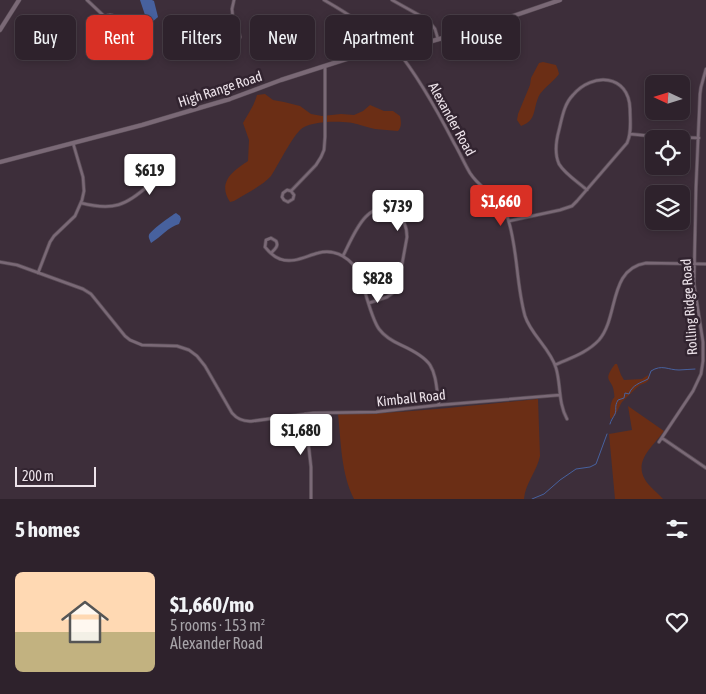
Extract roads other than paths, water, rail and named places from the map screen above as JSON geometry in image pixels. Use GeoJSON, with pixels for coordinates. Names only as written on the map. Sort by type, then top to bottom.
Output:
{"type":"FeatureCollection","features":[{"type":"Feature","properties":{"kind":"street"},"geometry":{"type":"LineString","coordinates":[[0,30],[19,0]]}},
{"type":"Feature","properties":{"kind":"street"},"geometry":{"type":"LineString","coordinates":[[87,0],[103,15]]}},
{"type":"Feature","properties":{"kind":"street"},"geometry":{"type":"LineString","coordinates":[[232,15],[234,0]]}},
{"type":"Feature","properties":{"kind":"street"},"geometry":{"type":"LineString","coordinates":[[324,0],[348,15]]}},
{"type":"Feature","properties":{"kind":"street"},"geometry":{"type":"LineString","coordinates":[[392,0],[428,20],[435,29],[438,39]]}},
{"type":"Feature","properties":{"kind":"street","name":"High Range Road"},"geometry":{"type":"LineString","coordinates":[[432,41],[496,22],[560,0]]}},
{"type":"Feature","properties":{"kind":"street"},"geometry":{"type":"LineString","coordinates":[[111,15],[114,17],[116,20],[115,24],[112,27],[106,26],[105,17],[111,15]]}},
{"type":"Feature","properties":{"kind":"street"},"geometry":{"type":"LineString","coordinates":[[234,30],[238,32],[240,37],[238,41],[234,42],[230,41],[228,36],[230,31],[234,30]]}},
{"type":"Feature","properties":{"kind":"street","name":"High Range Road"},"geometry":{"type":"LineString","coordinates":[[0,162],[221,102],[281,80],[345,60]]}},
{"type":"Feature","properties":{"kind":"street","name":"Alexander Road"},"geometry":{"type":"LineString","coordinates":[[403,60],[419,82],[470,173],[504,208],[513,240],[526,318],[555,364],[562,408],[566,419]]}},
{"type":"Feature","properties":{"kind":"street"},"geometry":{"type":"LineString","coordinates":[[291,191],[294,195],[292,200],[288,202],[284,200],[282,197],[283,193],[288,190],[291,191],[313,168],[321,158],[325,145],[325,66]]}},
{"type":"Feature","properties":{"kind":"street","name":"Rolling Ridge Road"},"geometry":{"type":"LineString","coordinates":[[659,442],[693,391],[699,380],[702,368],[704,349],[695,290],[695,264],[700,102],[701,88],[706,69]]}},
{"type":"Feature","properties":{"kind":"street"},"geometry":{"type":"LineString","coordinates":[[509,221],[566,208],[574,204],[587,190],[627,143],[630,134],[629,99],[626,90],[610,80],[595,81],[581,87],[572,96],[567,104],[557,138],[556,155],[558,161],[564,170],[587,190]]}},
{"type":"Feature","properties":{"kind":"street"},"geometry":{"type":"LineString","coordinates":[[700,102],[706,102]]}},
{"type":"Feature","properties":{"kind":"street"},"geometry":{"type":"LineString","coordinates":[[630,134],[699,138]]}},
{"type":"Feature","properties":{"kind":"street"},"geometry":{"type":"LineString","coordinates":[[38,272],[52,239],[74,216],[81,204],[84,184],[73,143]]}},
{"type":"Feature","properties":{"kind":"street"},"geometry":{"type":"LineString","coordinates":[[81,204],[105,208],[126,202],[140,194],[150,184],[154,185],[159,182],[160,179],[157,174],[149,175],[148,181],[150,184]]}},
{"type":"Feature","properties":{"kind":"street"},"geometry":{"type":"LineString","coordinates":[[343,256],[361,222],[370,213],[379,210],[389,210],[397,214],[404,222],[407,237],[398,286],[391,294],[369,303]]}},
{"type":"Feature","properties":{"kind":"street"},"geometry":{"type":"LineString","coordinates":[[271,254],[277,244],[271,238],[266,240],[265,246],[271,254],[288,261],[325,252],[336,253],[350,260],[357,270],[376,324],[383,334],[390,340],[420,354],[429,363],[436,378],[439,405]]}},
{"type":"Feature","properties":{"kind":"street","name":"Kimball Road"},"geometry":{"type":"LineString","coordinates":[[0,262],[14,264],[38,272],[77,286],[91,294],[125,336],[133,342],[148,345],[177,346],[189,350],[202,360],[236,418],[250,421],[305,414],[376,412],[560,395]]}},
{"type":"Feature","properties":{"kind":"street"},"geometry":{"type":"LineString","coordinates":[[555,364],[588,350],[600,339],[610,320],[622,277],[629,270],[646,263],[706,264]]}},
{"type":"Feature","properties":{"kind":"street"},"geometry":{"type":"LineString","coordinates":[[305,414],[311,468],[311,499]]}},
{"type":"Feature","properties":{"kind":"street"},"geometry":{"type":"LineString","coordinates":[[662,438],[706,468]]}},
{"type":"Feature","properties":{"kind":"water"},"geometry":{"type":"Polygon","coordinates":[[[140,0],[154,1],[158,17],[153,21],[153,15],[145,15],[140,0]]]}},
{"type":"Feature","properties":{"kind":"water"},"geometry":{"type":"Polygon","coordinates":[[[471,190],[480,191],[488,197],[496,209],[496,214],[492,217],[489,216],[489,212],[481,207],[470,192],[471,190]]]}},
{"type":"Feature","properties":{"kind":"water"},"geometry":{"type":"Polygon","coordinates":[[[176,213],[181,219],[179,224],[171,227],[151,243],[150,233],[176,213]]]}},
{"type":"Feature","properties":{"kind":"waterway"},"geometry":{"type":"LineString","coordinates":[[610,424],[615,414],[618,400],[624,398],[625,393],[629,394],[632,388],[648,379],[651,371],[662,368],[695,369]]}},
{"type":"Feature","properties":{"kind":"waterway"},"geometry":{"type":"LineString","coordinates":[[532,499],[544,494],[576,469],[596,464],[607,434]]}}]}
